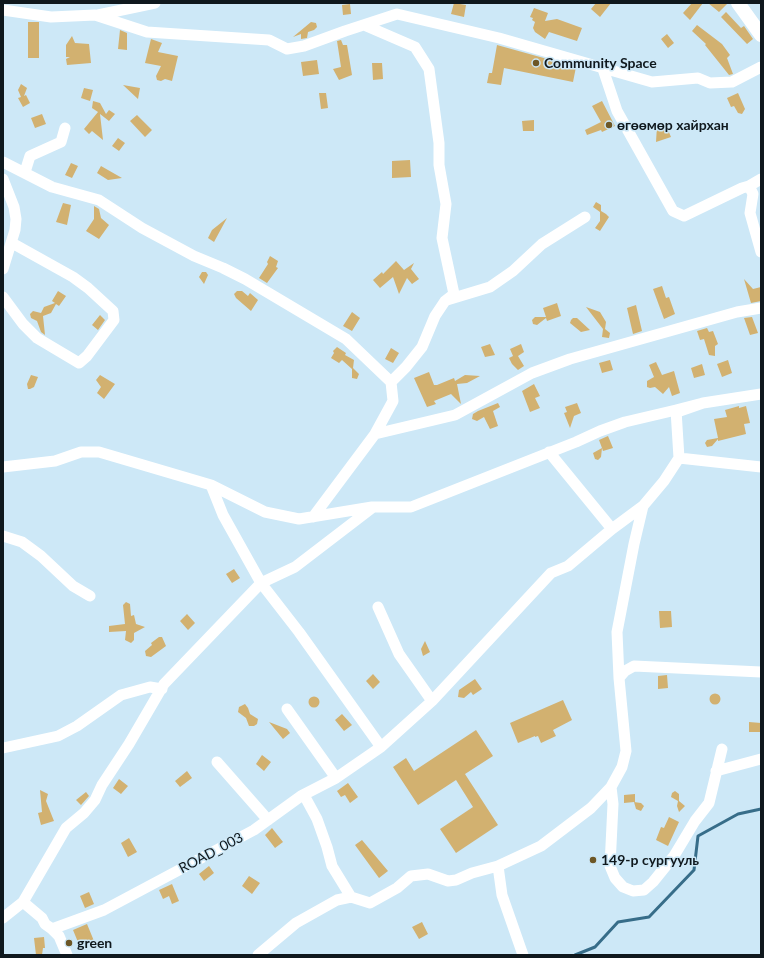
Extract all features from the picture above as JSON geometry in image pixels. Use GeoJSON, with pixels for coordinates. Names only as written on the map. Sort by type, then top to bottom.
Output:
{"type":"FeatureCollection","features":[{"type":"Feature","properties":{"kind":"street"},"geometry":{"type":"LineString","coordinates":[[3,10],[51,17],[95,15],[155,3]]}},
{"type":"Feature","properties":{"kind":"street"},"geometry":{"type":"LineString","coordinates":[[738,3],[761,35]]}},
{"type":"Feature","properties":{"kind":"street"},"geometry":{"type":"LineString","coordinates":[[95,15],[147,32],[269,40],[287,49],[304,46],[397,14],[499,38],[652,82],[698,78],[710,83],[732,82],[761,67]]}},
{"type":"Feature","properties":{"kind":"street"},"geometry":{"type":"LineString","coordinates":[[364,25],[415,47],[429,69],[439,143],[439,166],[446,204],[442,238],[454,294],[445,301],[435,316],[422,347],[406,368],[391,382]]}},
{"type":"Feature","properties":{"kind":"street"},"geometry":{"type":"LineString","coordinates":[[603,69],[616,111],[673,211],[684,216],[742,188],[750,186],[761,179]]}},
{"type":"Feature","properties":{"kind":"street"},"geometry":{"type":"LineString","coordinates":[[25,172],[30,156],[61,142],[65,128]]}},
{"type":"Feature","properties":{"kind":"street"},"geometry":{"type":"LineString","coordinates":[[3,162],[25,172],[37,181],[52,187],[99,200],[142,228],[194,256],[245,279],[346,339],[391,382],[393,401],[375,434],[313,517]]}},
{"type":"Feature","properties":{"kind":"street"},"geometry":{"type":"LineString","coordinates":[[3,179],[14,207],[16,219],[16,230],[3,269]]}},
{"type":"Feature","properties":{"kind":"street"},"geometry":{"type":"LineString","coordinates":[[750,186],[753,194],[750,213],[761,252]]}},
{"type":"Feature","properties":{"kind":"street"},"geometry":{"type":"LineString","coordinates":[[445,301],[490,287],[513,271],[542,244],[585,217]]}},
{"type":"Feature","properties":{"kind":"street"},"geometry":{"type":"LineString","coordinates":[[3,297],[23,324],[37,338],[79,364],[87,356],[114,320],[113,311],[88,288],[73,277],[12,243]]}},
{"type":"Feature","properties":{"kind":"street"},"geometry":{"type":"LineString","coordinates":[[375,434],[455,415],[532,373],[570,359],[737,312],[761,308]]}},
{"type":"Feature","properties":{"kind":"street"},"geometry":{"type":"LineString","coordinates":[[3,467],[55,461],[81,452],[99,452],[212,485],[265,512],[299,519],[372,507],[410,507],[606,429],[676,410],[680,411],[703,403],[761,394]]}},
{"type":"Feature","properties":{"kind":"street"},"geometry":{"type":"LineString","coordinates":[[258,955],[296,923],[337,900],[351,897],[370,903],[397,888],[411,876],[428,874],[452,881],[498,866],[541,846],[591,808],[610,787],[622,767],[626,752],[619,678],[617,632],[643,506],[664,481],[678,458],[676,410]]}},
{"type":"Feature","properties":{"kind":"street"},"geometry":{"type":"LineString","coordinates":[[549,452],[612,529]]}},
{"type":"Feature","properties":{"kind":"street"},"geometry":{"type":"LineString","coordinates":[[678,458],[761,467]]}},
{"type":"Feature","properties":{"kind":"street"},"geometry":{"type":"LineString","coordinates":[[212,485],[223,515],[260,582],[299,632],[381,747]]}},
{"type":"Feature","properties":{"kind":"street","name":"ROAD_003"},"geometry":{"type":"LineString","coordinates":[[52,929],[104,910],[254,830],[304,795],[336,778],[381,747],[394,737],[432,701],[551,573],[568,566],[612,529],[643,506]]}},
{"type":"Feature","properties":{"kind":"street"},"geometry":{"type":"LineString","coordinates":[[3,918],[23,902],[66,828],[84,813],[95,800],[102,785],[130,744],[162,689],[202,643],[260,582],[295,567],[372,507]]}},
{"type":"Feature","properties":{"kind":"street"},"geometry":{"type":"LineString","coordinates":[[3,536],[22,542],[41,556],[74,586],[90,596]]}},
{"type":"Feature","properties":{"kind":"street"},"geometry":{"type":"LineString","coordinates":[[378,607],[399,654],[432,701]]}},
{"type":"Feature","properties":{"kind":"street"},"geometry":{"type":"LineString","coordinates":[[619,678],[625,671],[634,666],[761,672]]}},
{"type":"Feature","properties":{"kind":"street"},"geometry":{"type":"LineString","coordinates":[[3,748],[58,736],[77,726],[121,695],[150,687],[162,689]]}},
{"type":"Feature","properties":{"kind":"street"},"geometry":{"type":"LineString","coordinates":[[287,709],[336,778]]}},
{"type":"Feature","properties":{"kind":"street"},"geometry":{"type":"LineString","coordinates":[[610,787],[613,804],[610,866],[615,878],[623,887],[633,891],[644,890],[653,882],[674,856],[695,821],[709,803],[722,749]]}},
{"type":"Feature","properties":{"kind":"street"},"geometry":{"type":"LineString","coordinates":[[716,770],[761,759]]}},
{"type":"Feature","properties":{"kind":"street"},"geometry":{"type":"LineString","coordinates":[[217,762],[268,820]]}},
{"type":"Feature","properties":{"kind":"street"},"geometry":{"type":"LineString","coordinates":[[304,795],[317,819],[327,846],[332,866],[351,897]]}},
{"type":"Feature","properties":{"kind":"street"},"geometry":{"type":"LineString","coordinates":[[498,866],[502,895],[523,955]]}},
{"type":"Feature","properties":{"kind":"street"},"geometry":{"type":"LineString","coordinates":[[23,902],[42,918],[46,924],[59,936],[66,955]]}},
{"type":"Feature","properties":{"kind":"building"},"geometry":{"type":"Polygon","coordinates":[[[454,3],[466,5],[464,17],[451,14],[454,3]]]}},
{"type":"Feature","properties":{"kind":"building"},"geometry":{"type":"Polygon","coordinates":[[[596,3],[611,3],[600,17],[591,9],[596,3]]]}},
{"type":"Feature","properties":{"kind":"building"},"geometry":{"type":"Polygon","coordinates":[[[692,3],[703,3],[690,20],[683,13],[692,3]]]}},
{"type":"Feature","properties":{"kind":"building"},"geometry":{"type":"Polygon","coordinates":[[[708,3],[728,3],[719,12],[708,3]]]}},
{"type":"Feature","properties":{"kind":"building"},"geometry":{"type":"Polygon","coordinates":[[[350,4],[351,14],[343,15],[342,5],[350,4]]]}},
{"type":"Feature","properties":{"kind":"building"},"geometry":{"type":"Polygon","coordinates":[[[534,8],[548,13],[545,21],[557,19],[582,28],[577,41],[549,32],[545,39],[535,32],[533,28],[535,22],[532,20],[533,18],[530,17],[534,8]]]}},
{"type":"Feature","properties":{"kind":"building"},"geometry":{"type":"Polygon","coordinates":[[[726,12],[741,28],[744,26],[753,39],[747,44],[721,17],[726,12]]]}},
{"type":"Feature","properties":{"kind":"building"},"geometry":{"type":"Polygon","coordinates":[[[28,22],[39,22],[39,58],[28,58],[28,22]]]}},
{"type":"Feature","properties":{"kind":"building"},"geometry":{"type":"Polygon","coordinates":[[[311,22],[316,23],[317,27],[308,32],[307,38],[301,39],[301,34],[293,37],[311,22]]]}},
{"type":"Feature","properties":{"kind":"building"},"geometry":{"type":"Polygon","coordinates":[[[697,25],[722,44],[730,55],[727,58],[733,74],[729,75],[705,45],[706,44],[692,31],[697,25]]]}},
{"type":"Feature","properties":{"kind":"building"},"geometry":{"type":"Polygon","coordinates":[[[120,30],[127,33],[127,50],[118,49],[120,30]]]}},
{"type":"Feature","properties":{"kind":"building"},"geometry":{"type":"Polygon","coordinates":[[[667,34],[674,43],[668,48],[661,39],[667,34]]]}},
{"type":"Feature","properties":{"kind":"building"},"geometry":{"type":"Polygon","coordinates":[[[72,36],[75,43],[89,44],[91,63],[67,65],[66,59],[70,57],[66,57],[66,45],[72,36]]]}},
{"type":"Feature","properties":{"kind":"building"},"geometry":{"type":"Polygon","coordinates":[[[151,39],[162,43],[158,52],[178,56],[172,81],[165,79],[161,81],[157,80],[156,76],[161,66],[145,63],[151,39]]]}},
{"type":"Feature","properties":{"kind":"building"},"geometry":{"type":"Polygon","coordinates":[[[341,40],[343,45],[347,45],[352,75],[339,80],[333,69],[341,67],[337,41],[341,40]]]}},
{"type":"Feature","properties":{"kind":"building","name":"Community Space"},"geometry":{"type":"Polygon","coordinates":[[[497,45],[576,67],[573,82],[504,68],[501,85],[487,83],[489,73],[492,73],[497,45]]]}},
{"type":"Feature","properties":{"kind":"building"},"geometry":{"type":"Polygon","coordinates":[[[317,60],[319,74],[303,76],[301,62],[317,60]]]}},
{"type":"Feature","properties":{"kind":"building"},"geometry":{"type":"Polygon","coordinates":[[[372,63],[382,63],[383,79],[373,80],[372,63]]]}},
{"type":"Feature","properties":{"kind":"building"},"geometry":{"type":"Polygon","coordinates":[[[21,84],[27,88],[24,96],[26,95],[30,103],[23,107],[18,98],[21,97],[18,90],[21,84]]]}},
{"type":"Feature","properties":{"kind":"building"},"geometry":{"type":"Polygon","coordinates":[[[123,85],[140,88],[138,99],[123,85]]]}},
{"type":"Feature","properties":{"kind":"building"},"geometry":{"type":"Polygon","coordinates":[[[84,88],[93,90],[90,101],[81,98],[84,88]]]}},
{"type":"Feature","properties":{"kind":"building"},"geometry":{"type":"Polygon","coordinates":[[[319,93],[326,93],[328,108],[321,109],[319,93]]]}},
{"type":"Feature","properties":{"kind":"building"},"geometry":{"type":"Polygon","coordinates":[[[738,93],[745,109],[742,114],[738,113],[734,106],[731,107],[727,98],[738,93]]]}},
{"type":"Feature","properties":{"kind":"building"},"geometry":{"type":"Polygon","coordinates":[[[93,101],[100,103],[106,114],[109,110],[115,114],[109,121],[100,114],[103,140],[92,131],[89,134],[84,129],[98,112],[92,108],[93,101]]]}},
{"type":"Feature","properties":{"kind":"building"},"geometry":{"type":"Polygon","coordinates":[[[602,101],[615,126],[602,132],[601,130],[587,135],[585,130],[601,122],[592,106],[602,101]]]}},
{"type":"Feature","properties":{"kind":"building"},"geometry":{"type":"Polygon","coordinates":[[[42,114],[46,124],[35,128],[31,118],[42,114]]]}},
{"type":"Feature","properties":{"kind":"building"},"geometry":{"type":"Polygon","coordinates":[[[137,115],[152,130],[145,137],[130,121],[137,115]]]}},
{"type":"Feature","properties":{"kind":"building"},"geometry":{"type":"Polygon","coordinates":[[[534,120],[534,131],[523,131],[522,121],[534,120]]]}},
{"type":"Feature","properties":{"kind":"building"},"geometry":{"type":"Polygon","coordinates":[[[665,123],[671,137],[656,142],[657,126],[665,123]]]}},
{"type":"Feature","properties":{"kind":"building"},"geometry":{"type":"Polygon","coordinates":[[[118,138],[125,143],[119,151],[112,146],[118,138]]]}},
{"type":"Feature","properties":{"kind":"building"},"geometry":{"type":"Polygon","coordinates":[[[410,160],[411,177],[392,178],[392,161],[410,160]]]}},
{"type":"Feature","properties":{"kind":"building"},"geometry":{"type":"Polygon","coordinates":[[[71,163],[78,166],[72,178],[65,175],[71,163]]]}},
{"type":"Feature","properties":{"kind":"building"},"geometry":{"type":"Polygon","coordinates":[[[101,166],[122,178],[108,180],[97,173],[101,166]]]}},
{"type":"Feature","properties":{"kind":"building"},"geometry":{"type":"Polygon","coordinates":[[[596,202],[601,205],[601,211],[609,217],[600,231],[595,228],[600,221],[600,212],[593,207],[596,202]]]}},
{"type":"Feature","properties":{"kind":"building"},"geometry":{"type":"Polygon","coordinates":[[[63,203],[71,205],[67,225],[56,222],[63,203]]]}},
{"type":"Feature","properties":{"kind":"building"},"geometry":{"type":"Polygon","coordinates":[[[94,206],[99,209],[101,218],[109,225],[99,239],[86,231],[94,219],[94,206]]]}},
{"type":"Feature","properties":{"kind":"building"},"geometry":{"type":"Polygon","coordinates":[[[227,218],[214,242],[208,238],[212,230],[227,218]]]}},
{"type":"Feature","properties":{"kind":"building"},"geometry":{"type":"Polygon","coordinates":[[[270,256],[278,261],[276,267],[278,268],[267,283],[259,278],[268,264],[267,262],[270,256]]]}},
{"type":"Feature","properties":{"kind":"building"},"geometry":{"type":"Polygon","coordinates":[[[396,261],[404,270],[414,263],[411,269],[419,279],[412,284],[407,278],[399,294],[393,277],[380,288],[373,280],[382,272],[383,274],[396,261]]]}},
{"type":"Feature","properties":{"kind":"building"},"geometry":{"type":"Polygon","coordinates":[[[202,272],[206,272],[208,275],[204,284],[199,277],[202,272]]]}},
{"type":"Feature","properties":{"kind":"building"},"geometry":{"type":"Polygon","coordinates":[[[744,279],[753,289],[761,287],[761,301],[751,303],[744,279]]]}},
{"type":"Feature","properties":{"kind":"building"},"geometry":{"type":"Polygon","coordinates":[[[662,286],[666,298],[669,297],[675,314],[664,319],[653,289],[662,286]]]}},
{"type":"Feature","properties":{"kind":"building"},"geometry":{"type":"Polygon","coordinates":[[[58,291],[66,296],[59,306],[56,304],[51,313],[43,316],[45,335],[41,332],[37,321],[31,318],[30,314],[33,311],[41,313],[44,307],[55,303],[52,301],[58,291]]]}},
{"type":"Feature","properties":{"kind":"building"},"geometry":{"type":"Polygon","coordinates":[[[237,291],[242,291],[248,296],[250,293],[258,300],[251,311],[236,298],[234,294],[237,291]]]}},
{"type":"Feature","properties":{"kind":"building"},"geometry":{"type":"Polygon","coordinates":[[[557,303],[561,316],[547,321],[546,318],[537,325],[533,324],[532,320],[535,317],[546,317],[543,308],[557,303]]]}},
{"type":"Feature","properties":{"kind":"building"},"geometry":{"type":"Polygon","coordinates":[[[636,305],[642,331],[633,334],[627,308],[636,305]]]}},
{"type":"Feature","properties":{"kind":"building"},"geometry":{"type":"Polygon","coordinates":[[[586,307],[600,312],[606,322],[605,329],[610,333],[609,338],[602,337],[603,329],[586,307]]]}},
{"type":"Feature","properties":{"kind":"building"},"geometry":{"type":"Polygon","coordinates":[[[352,312],[360,318],[352,331],[343,326],[352,312]]]}},
{"type":"Feature","properties":{"kind":"building"},"geometry":{"type":"Polygon","coordinates":[[[100,315],[105,320],[98,330],[92,325],[100,315]]]}},
{"type":"Feature","properties":{"kind":"building"},"geometry":{"type":"Polygon","coordinates":[[[752,317],[758,333],[750,335],[744,318],[752,317]]]}},
{"type":"Feature","properties":{"kind":"building"},"geometry":{"type":"Polygon","coordinates":[[[573,318],[577,318],[590,330],[581,332],[570,323],[573,318]]]}},
{"type":"Feature","properties":{"kind":"building"},"geometry":{"type":"Polygon","coordinates":[[[707,328],[709,332],[713,331],[718,344],[715,346],[715,356],[709,355],[704,339],[700,340],[697,331],[707,328]]]}},
{"type":"Feature","properties":{"kind":"building"},"geometry":{"type":"Polygon","coordinates":[[[490,344],[495,355],[485,357],[481,347],[490,344]]]}},
{"type":"Feature","properties":{"kind":"building"},"geometry":{"type":"Polygon","coordinates":[[[521,344],[524,352],[518,356],[524,366],[518,370],[509,358],[513,356],[510,349],[521,344]]]}},
{"type":"Feature","properties":{"kind":"building"},"geometry":{"type":"Polygon","coordinates":[[[337,347],[346,353],[345,355],[354,360],[353,368],[359,374],[357,379],[352,378],[352,369],[342,360],[339,363],[331,358],[334,353],[333,351],[337,347]]]}},
{"type":"Feature","properties":{"kind":"building"},"geometry":{"type":"Polygon","coordinates":[[[391,348],[399,353],[393,363],[385,359],[391,348]]]}},
{"type":"Feature","properties":{"kind":"building"},"geometry":{"type":"Polygon","coordinates":[[[610,360],[613,370],[602,373],[599,363],[610,360]]]}},
{"type":"Feature","properties":{"kind":"building"},"geometry":{"type":"Polygon","coordinates":[[[728,360],[732,373],[722,377],[717,364],[728,360]]]}},
{"type":"Feature","properties":{"kind":"building"},"geometry":{"type":"Polygon","coordinates":[[[656,362],[662,375],[674,371],[680,393],[672,396],[669,387],[663,394],[655,387],[647,387],[647,381],[654,377],[649,365],[656,362]]]}},
{"type":"Feature","properties":{"kind":"building"},"geometry":{"type":"Polygon","coordinates":[[[702,364],[705,375],[694,378],[691,368],[702,364]]]}},
{"type":"Feature","properties":{"kind":"building"},"geometry":{"type":"Polygon","coordinates":[[[429,372],[434,385],[454,378],[455,381],[465,375],[480,376],[467,383],[457,384],[461,404],[451,394],[434,401],[436,404],[427,407],[414,378],[429,372]]]}},
{"type":"Feature","properties":{"kind":"building"},"geometry":{"type":"Polygon","coordinates":[[[31,375],[38,377],[34,387],[28,389],[27,384],[31,375]]]}},
{"type":"Feature","properties":{"kind":"building"},"geometry":{"type":"Polygon","coordinates":[[[100,375],[115,384],[104,399],[97,393],[101,387],[96,380],[100,375]]]}},
{"type":"Feature","properties":{"kind":"building"},"geometry":{"type":"Polygon","coordinates":[[[534,384],[540,396],[535,398],[540,408],[530,412],[522,391],[534,384]]]}},
{"type":"Feature","properties":{"kind":"building"},"geometry":{"type":"Polygon","coordinates":[[[498,403],[500,407],[493,411],[498,426],[490,429],[484,417],[477,421],[472,419],[473,414],[498,403]]]}},
{"type":"Feature","properties":{"kind":"building"},"geometry":{"type":"Polygon","coordinates":[[[577,403],[581,413],[574,416],[570,428],[564,413],[567,412],[565,407],[577,403]]]}},
{"type":"Feature","properties":{"kind":"building"},"geometry":{"type":"Polygon","coordinates":[[[739,406],[739,408],[746,406],[750,423],[744,424],[746,434],[718,441],[718,439],[712,446],[707,447],[705,443],[707,440],[718,438],[714,419],[727,417],[725,410],[739,406]]]}},
{"type":"Feature","properties":{"kind":"building"},"geometry":{"type":"Polygon","coordinates":[[[608,436],[613,448],[603,451],[599,440],[608,436]]]}},
{"type":"Feature","properties":{"kind":"building"},"geometry":{"type":"Polygon","coordinates":[[[602,448],[601,457],[598,460],[595,459],[593,453],[602,448]]]}},
{"type":"Feature","properties":{"kind":"building"},"geometry":{"type":"Polygon","coordinates":[[[234,569],[240,578],[232,583],[226,574],[234,569]]]}},
{"type":"Feature","properties":{"kind":"building"},"geometry":{"type":"Polygon","coordinates":[[[126,602],[130,604],[131,616],[134,615],[136,624],[145,627],[134,633],[134,640],[131,643],[125,640],[126,631],[109,632],[109,626],[125,624],[123,605],[126,602]]]}},
{"type":"Feature","properties":{"kind":"building"},"geometry":{"type":"Polygon","coordinates":[[[659,611],[671,611],[672,627],[660,628],[659,611]]]}},
{"type":"Feature","properties":{"kind":"building"},"geometry":{"type":"Polygon","coordinates":[[[187,614],[195,623],[188,630],[180,621],[187,614]]]}},
{"type":"Feature","properties":{"kind":"building"},"geometry":{"type":"Polygon","coordinates":[[[159,637],[162,637],[166,646],[151,657],[146,656],[145,651],[152,645],[151,643],[159,637]]]}},
{"type":"Feature","properties":{"kind":"building"},"geometry":{"type":"Polygon","coordinates":[[[425,641],[430,652],[423,656],[421,649],[425,641]]]}},
{"type":"Feature","properties":{"kind":"building"},"geometry":{"type":"Polygon","coordinates":[[[373,674],[380,682],[373,689],[366,681],[373,674]]]}},
{"type":"Feature","properties":{"kind":"building"},"geometry":{"type":"Polygon","coordinates":[[[667,675],[668,688],[658,689],[658,676],[667,675]]]}},
{"type":"Feature","properties":{"kind":"building"},"geometry":{"type":"Polygon","coordinates":[[[475,679],[482,689],[473,695],[471,692],[464,698],[458,697],[459,690],[475,679]]]}},
{"type":"Feature","properties":{"kind":"building"},"geometry":{"type":"Polygon","coordinates":[[[713,694],[717,694],[719,695],[719,703],[713,704],[710,701],[710,697],[713,694]]]}},
{"type":"Feature","properties":{"kind":"building"},"geometry":{"type":"Polygon","coordinates":[[[312,697],[316,697],[318,698],[318,706],[312,707],[309,704],[309,700],[312,697]]]}},
{"type":"Feature","properties":{"kind":"building"},"geometry":{"type":"Polygon","coordinates":[[[563,700],[572,720],[553,730],[556,736],[541,743],[538,736],[535,736],[518,743],[510,723],[563,700]]]}},
{"type":"Feature","properties":{"kind":"building"},"geometry":{"type":"Polygon","coordinates":[[[245,704],[250,714],[258,719],[257,724],[254,726],[249,726],[246,718],[238,712],[239,707],[245,704]]]}},
{"type":"Feature","properties":{"kind":"building"},"geometry":{"type":"Polygon","coordinates":[[[342,714],[352,725],[344,731],[335,720],[342,714]]]}},
{"type":"Feature","properties":{"kind":"building"},"geometry":{"type":"Polygon","coordinates":[[[269,722],[287,729],[290,733],[283,739],[269,722]]]}},
{"type":"Feature","properties":{"kind":"building"},"geometry":{"type":"Polygon","coordinates":[[[749,722],[761,723],[761,732],[749,732],[749,722]]]}},
{"type":"Feature","properties":{"kind":"building"},"geometry":{"type":"Polygon","coordinates":[[[476,730],[493,756],[465,774],[498,825],[456,853],[440,829],[473,807],[456,780],[418,805],[393,767],[406,758],[414,771],[476,730]]]}},
{"type":"Feature","properties":{"kind":"building"},"geometry":{"type":"Polygon","coordinates":[[[262,755],[271,762],[264,771],[256,764],[262,755]]]}},
{"type":"Feature","properties":{"kind":"building"},"geometry":{"type":"Polygon","coordinates":[[[187,771],[192,778],[180,787],[175,781],[187,771]]]}},
{"type":"Feature","properties":{"kind":"building"},"geometry":{"type":"Polygon","coordinates":[[[119,779],[128,786],[121,794],[113,788],[119,779]]]}},
{"type":"Feature","properties":{"kind":"building"},"geometry":{"type":"Polygon","coordinates":[[[348,783],[358,797],[350,803],[345,795],[341,797],[337,791],[348,783]]]}},
{"type":"Feature","properties":{"kind":"building"},"geometry":{"type":"Polygon","coordinates":[[[40,790],[48,794],[46,801],[54,821],[41,825],[38,813],[42,812],[40,790]]]}},
{"type":"Feature","properties":{"kind":"building"},"geometry":{"type":"Polygon","coordinates":[[[675,791],[679,794],[679,801],[685,806],[679,812],[677,806],[678,801],[671,797],[672,793],[675,791]]]}},
{"type":"Feature","properties":{"kind":"building"},"geometry":{"type":"Polygon","coordinates":[[[86,792],[89,796],[81,805],[76,800],[86,792]]]}},
{"type":"Feature","properties":{"kind":"building"},"geometry":{"type":"Polygon","coordinates":[[[635,794],[635,802],[624,803],[624,795],[635,794]]]}},
{"type":"Feature","properties":{"kind":"building"},"geometry":{"type":"Polygon","coordinates":[[[634,802],[641,803],[644,806],[641,811],[636,809],[634,802]]]}},
{"type":"Feature","properties":{"kind":"building"},"geometry":{"type":"Polygon","coordinates":[[[669,817],[679,822],[668,846],[656,840],[661,827],[664,828],[669,817]]]}},
{"type":"Feature","properties":{"kind":"building"},"geometry":{"type":"Polygon","coordinates":[[[272,828],[283,842],[275,848],[265,835],[272,828]]]}},
{"type":"Feature","properties":{"kind":"building"},"geometry":{"type":"Polygon","coordinates":[[[129,838],[137,852],[128,857],[121,843],[129,838]]]}},
{"type":"Feature","properties":{"kind":"building"},"geometry":{"type":"Polygon","coordinates":[[[362,840],[388,871],[379,878],[355,845],[362,840]]]}},
{"type":"Feature","properties":{"kind":"building"},"geometry":{"type":"Polygon","coordinates":[[[209,866],[214,873],[204,881],[199,874],[209,866]]]}},
{"type":"Feature","properties":{"kind":"building"},"geometry":{"type":"Polygon","coordinates":[[[249,876],[260,883],[252,894],[242,886],[249,876]]]}},
{"type":"Feature","properties":{"kind":"building"},"geometry":{"type":"Polygon","coordinates":[[[172,884],[179,901],[172,904],[169,896],[163,899],[159,890],[172,884]]]}},
{"type":"Feature","properties":{"kind":"building"},"geometry":{"type":"Polygon","coordinates":[[[89,892],[94,904],[85,908],[80,896],[89,892]]]}},
{"type":"Feature","properties":{"kind":"building"},"geometry":{"type":"Polygon","coordinates":[[[422,922],[428,934],[419,939],[412,927],[422,922]]]}},
{"type":"Feature","properties":{"kind":"building"},"geometry":{"type":"Polygon","coordinates":[[[87,924],[94,941],[80,947],[73,930],[87,924]]]}},
{"type":"Feature","properties":{"kind":"building"},"geometry":{"type":"Polygon","coordinates":[[[44,937],[45,948],[43,948],[42,955],[36,955],[34,938],[44,937]]]}},
{"type":"Feature","properties":{"kind":"waterway"},"geometry":{"type":"LineString","coordinates":[[575,955],[595,947],[618,922],[649,917],[694,870],[698,836],[738,814],[761,809]]}},
{"type":"Feature","properties":{"kind":"place","name":"Community Space"},"geometry":{"type":"Point","coordinates":[536,63]}},
{"type":"Feature","properties":{"kind":"place","name":"өгөөмөр хайрхан"},"geometry":{"type":"Point","coordinates":[609,125]}},
{"type":"Feature","properties":{"kind":"place","name":"149-р сургууль"},"geometry":{"type":"Point","coordinates":[593,860]}},
{"type":"Feature","properties":{"kind":"place","name":"green"},"geometry":{"type":"Point","coordinates":[69,943]}}]}
